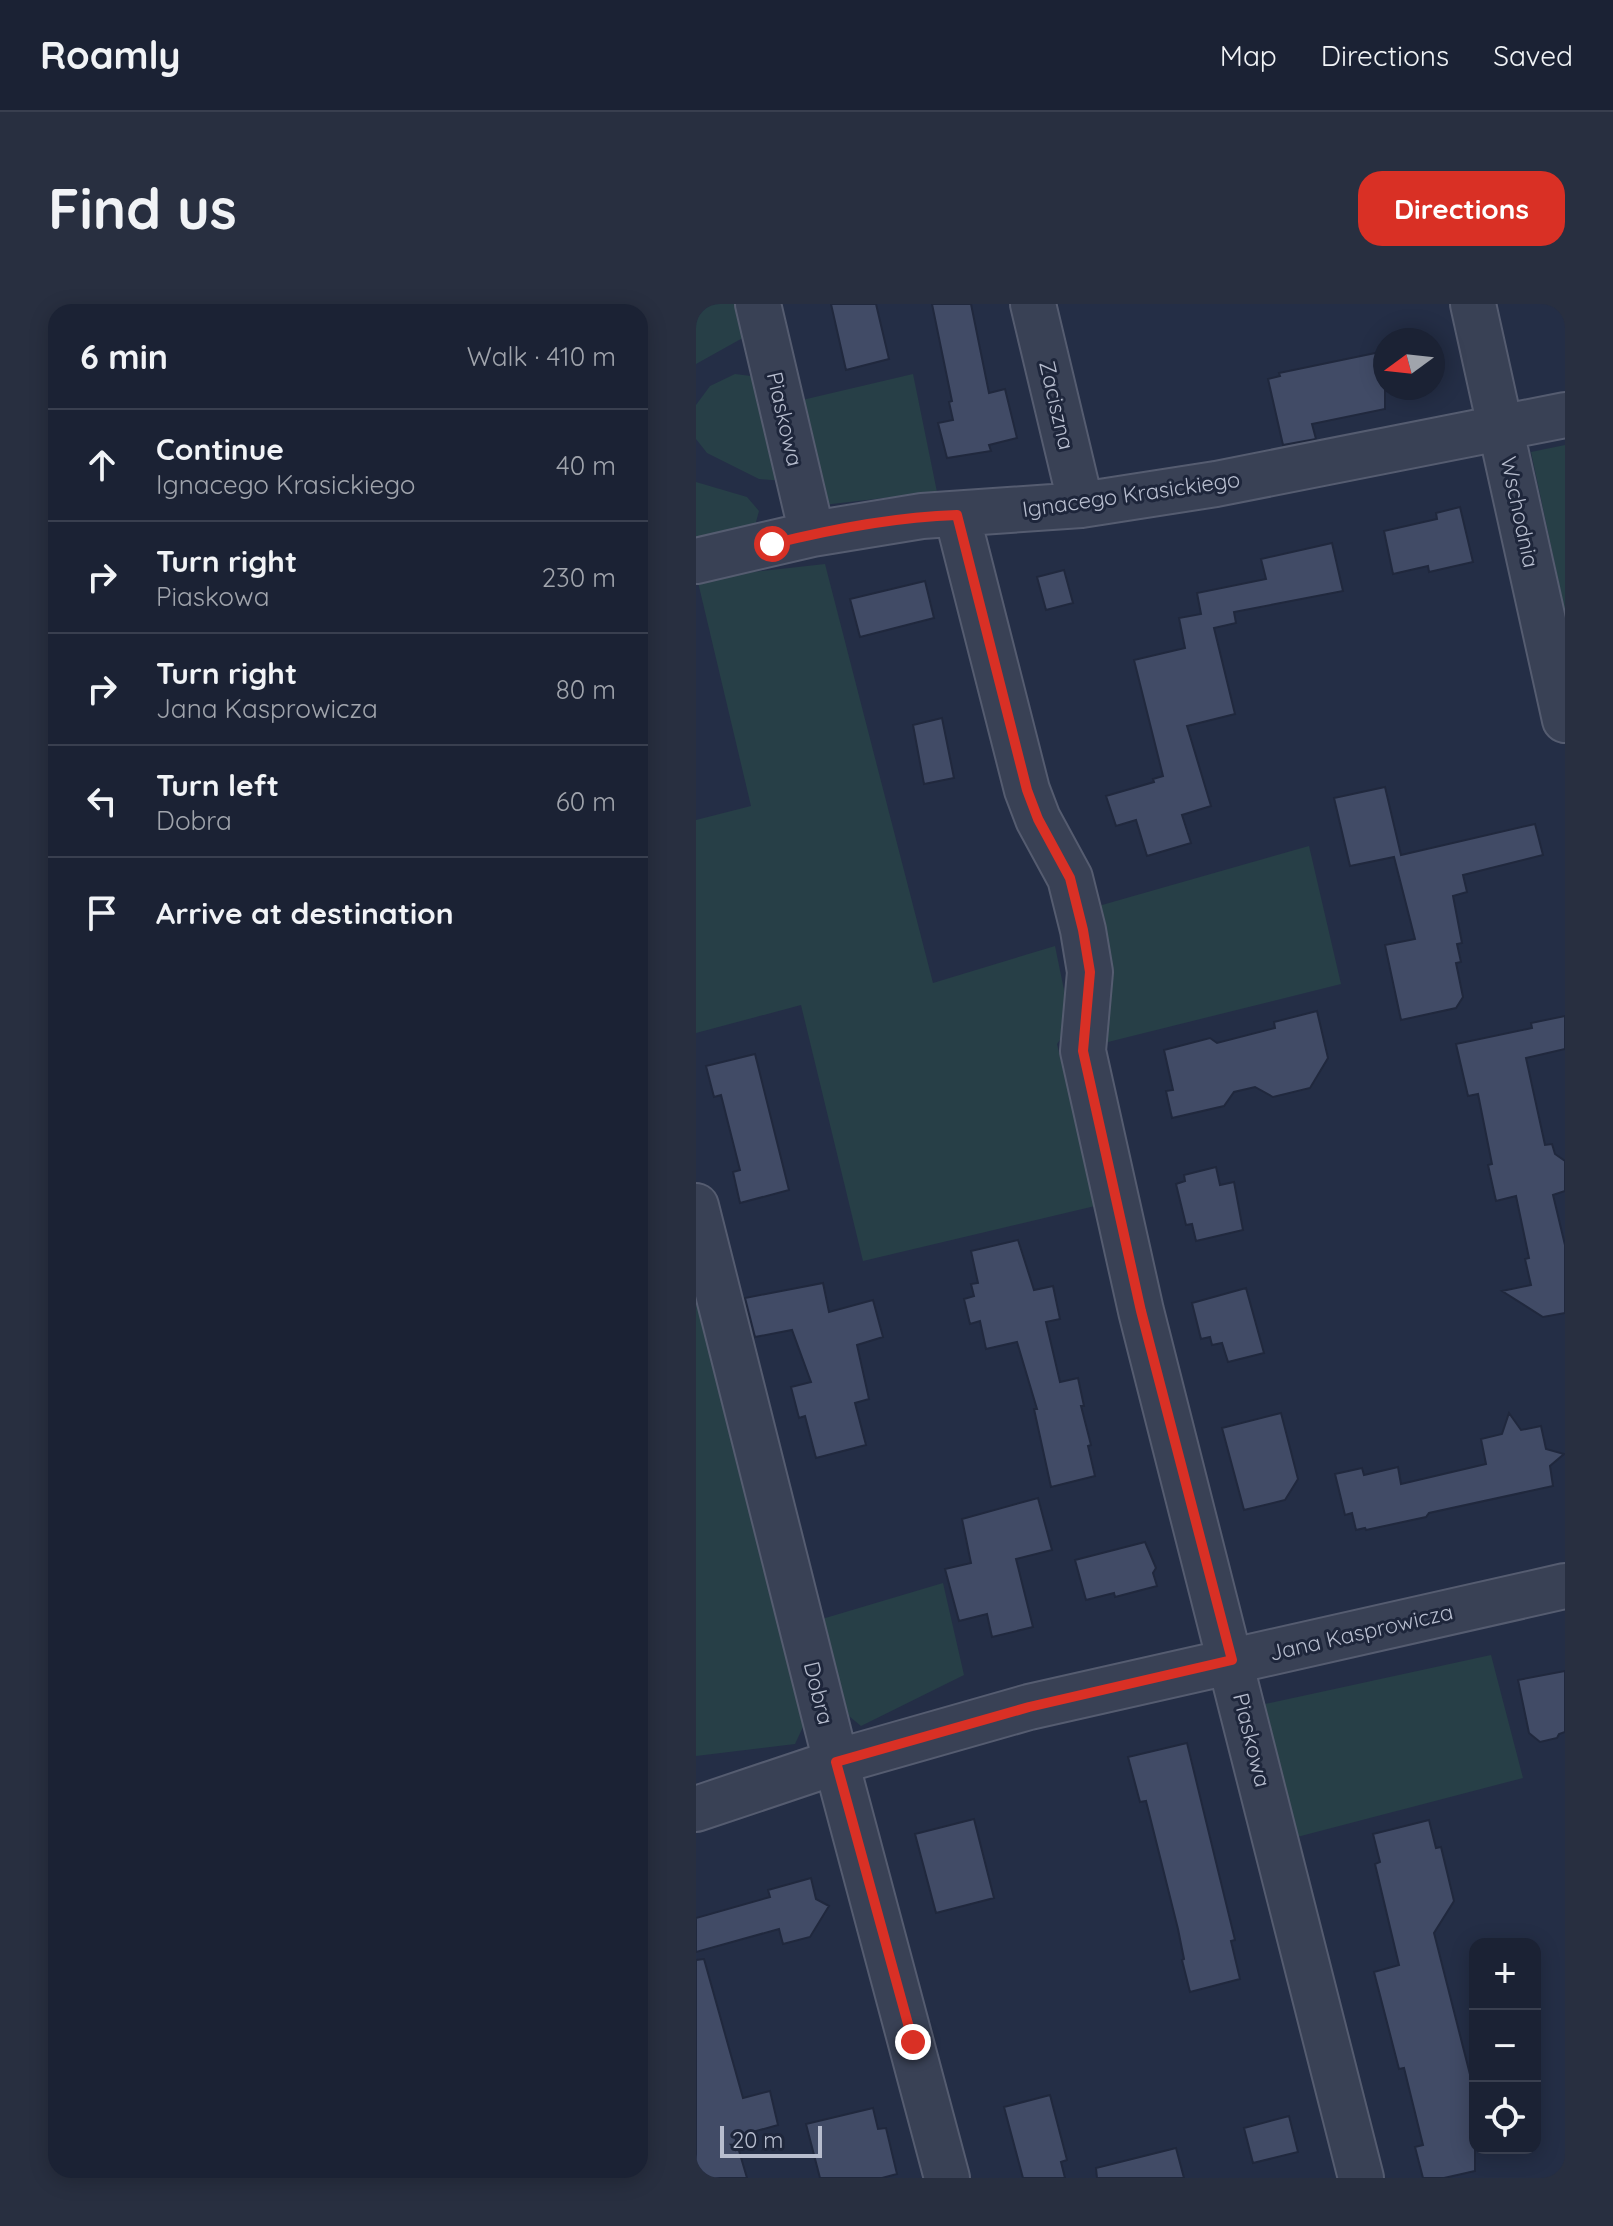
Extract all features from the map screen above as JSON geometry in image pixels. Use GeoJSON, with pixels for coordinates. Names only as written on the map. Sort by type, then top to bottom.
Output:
{"type":"FeatureCollection","features":[{"type":"Feature","properties":{"kind":"street","name":"Piaskowa"},"geometry":{"type":"LineString","coordinates":[[758,304],[812,534]]}},
{"type":"Feature","properties":{"kind":"street","name":"Zaciszna"},"geometry":{"type":"LineString","coordinates":[[1033,304],[1081,505]]}},
{"type":"Feature","properties":{"kind":"street","name":"Wschodnia"},"geometry":{"type":"LineString","coordinates":[[1473,304],[1565,720]]}},
{"type":"Feature","properties":{"kind":"street","name":"Ignacego Krasickiego"},"geometry":{"type":"LineString","coordinates":[[696,561],[812,534],[922,516],[1081,505],[1278,472],[1565,415]]}},
{"type":"Feature","properties":{"kind":"street","name":"Piaskowa"},"geometry":{"type":"LineString","coordinates":[[957,515],[1027,790],[1043,830],[1070,878],[1083,930],[1090,972],[1083,1051],[1141,1311],[1361,2178]]}},
{"type":"Feature","properties":{"kind":"street","name":"Dobra"},"geometry":{"type":"LineString","coordinates":[[696,1206],[836,1762],[947,2178]]}},
{"type":"Feature","properties":{"kind":"street","name":"Jana Kasprowicza"},"geometry":{"type":"LineString","coordinates":[[696,1809],[836,1762],[1029,1707],[1565,1586]]}},
{"type":"Feature","properties":{"kind":"shaded area"},"geometry":{"type":"Polygon","coordinates":[[[696,304],[741,304],[748,335],[696,364],[696,304]]]}},
{"type":"Feature","properties":{"kind":"shaded area"},"geometry":{"type":"Polygon","coordinates":[[[735,374],[759,377],[785,481],[759,479],[707,453],[696,439],[696,405],[710,386],[735,374]]]}},
{"type":"Feature","properties":{"kind":"shaded area"},"geometry":{"type":"Polygon","coordinates":[[[913,374],[937,492],[823,505],[798,401],[913,374]]]}},
{"type":"Feature","properties":{"kind":"shaded area"},"geometry":{"type":"Polygon","coordinates":[[[1565,445],[1565,612],[1531,452],[1565,445]]]}},
{"type":"Feature","properties":{"kind":"shaded area"},"geometry":{"type":"Polygon","coordinates":[[[696,482],[747,497],[759,511],[753,533],[696,546],[696,482]]]}},
{"type":"Feature","properties":{"kind":"shaded area"},"geometry":{"type":"Polygon","coordinates":[[[825,564],[933,983],[1055,946],[1071,1024],[1057,1044],[1095,1206],[863,1261],[801,1005],[696,1033],[696,820],[751,806],[697,578],[825,564]]]}},
{"type":"Feature","properties":{"kind":"shaded area"},"geometry":{"type":"Polygon","coordinates":[[[1309,846],[1341,984],[1100,1044],[1095,907],[1309,846]]]}},
{"type":"Feature","properties":{"kind":"shaded area"},"geometry":{"type":"Polygon","coordinates":[[[696,1263],[810,1712],[795,1744],[696,1756],[696,1263]]]}},
{"type":"Feature","properties":{"kind":"shaded area"},"geometry":{"type":"Polygon","coordinates":[[[943,1583],[964,1675],[861,1726],[849,1716],[822,1619],[943,1583]]]}},
{"type":"Feature","properties":{"kind":"shaded area"},"geometry":{"type":"Polygon","coordinates":[[[1491,1655],[1523,1778],[1297,1837],[1265,1704],[1491,1655]]]}},
{"type":"Feature","properties":{"kind":"building"},"geometry":{"type":"Polygon","coordinates":[[[831,304],[876,304],[889,359],[846,370],[831,304]]]}},
{"type":"Feature","properties":{"kind":"building"},"geometry":{"type":"Polygon","coordinates":[[[932,304],[971,304],[989,393],[1005,389],[1017,438],[989,445],[991,451],[947,458],[938,423],[953,420],[949,402],[952,401],[932,304]]]}},
{"type":"Feature","properties":{"kind":"building"},"geometry":{"type":"Polygon","coordinates":[[[1373,353],[1373,400],[1385,400],[1385,409],[1312,424],[1316,439],[1283,445],[1268,379],[1280,376],[1279,373],[1373,353]]]}},
{"type":"Feature","properties":{"kind":"building"},"geometry":{"type":"Polygon","coordinates":[[[1460,507],[1473,562],[1429,572],[1428,566],[1393,574],[1384,531],[1437,519],[1436,513],[1460,507]]]}},
{"type":"Feature","properties":{"kind":"building"},"geometry":{"type":"Polygon","coordinates":[[[1332,543],[1343,591],[1234,612],[1236,623],[1214,628],[1235,714],[1187,726],[1211,806],[1182,815],[1191,843],[1147,856],[1136,820],[1116,826],[1106,796],[1154,782],[1153,779],[1163,776],[1134,660],[1185,648],[1179,618],[1201,614],[1197,593],[1266,579],[1261,559],[1332,543]]]}},
{"type":"Feature","properties":{"kind":"building"},"geometry":{"type":"Polygon","coordinates":[[[1064,570],[1073,603],[1046,610],[1037,577],[1064,570]]]}},
{"type":"Feature","properties":{"kind":"building"},"geometry":{"type":"Polygon","coordinates":[[[925,581],[934,618],[860,637],[850,599],[925,581]]]}},
{"type":"Feature","properties":{"kind":"building"},"geometry":{"type":"Polygon","coordinates":[[[942,718],[954,778],[924,784],[913,725],[942,718]]]}},
{"type":"Feature","properties":{"kind":"building"},"geometry":{"type":"Polygon","coordinates":[[[1385,787],[1401,855],[1535,824],[1543,855],[1463,875],[1467,892],[1453,896],[1462,943],[1457,944],[1461,962],[1456,963],[1463,997],[1456,1008],[1401,1020],[1385,945],[1415,939],[1394,857],[1350,866],[1334,798],[1385,787]]]}},
{"type":"Feature","properties":{"kind":"building"},"geometry":{"type":"Polygon","coordinates":[[[1317,1011],[1328,1058],[1310,1088],[1273,1097],[1255,1087],[1234,1092],[1224,1106],[1172,1118],[1166,1091],[1173,1090],[1164,1050],[1210,1038],[1217,1043],[1275,1028],[1274,1022],[1317,1011]]]}},
{"type":"Feature","properties":{"kind":"building"},"geometry":{"type":"Polygon","coordinates":[[[1565,1016],[1565,1049],[1526,1058],[1545,1145],[1552,1144],[1555,1154],[1565,1161],[1565,1191],[1553,1195],[1565,1245],[1565,1313],[1543,1317],[1502,1291],[1531,1285],[1525,1259],[1529,1258],[1516,1196],[1496,1201],[1478,1094],[1468,1096],[1456,1044],[1532,1028],[1531,1023],[1565,1016]]]}},
{"type":"Feature","properties":{"kind":"building"},"geometry":{"type":"Polygon","coordinates":[[[755,1054],[789,1190],[740,1203],[733,1172],[740,1170],[721,1095],[714,1097],[706,1066],[755,1054]]]}},
{"type":"Feature","properties":{"kind":"building"},"geometry":{"type":"Polygon","coordinates":[[[1216,1167],[1220,1185],[1234,1182],[1243,1230],[1196,1241],[1192,1224],[1186,1225],[1176,1184],[1185,1181],[1184,1175],[1216,1167]]]}},
{"type":"Feature","properties":{"kind":"building"},"geometry":{"type":"Polygon","coordinates":[[[1018,1240],[1034,1290],[1053,1286],[1060,1319],[1046,1322],[1060,1382],[1078,1378],[1091,1445],[1088,1446],[1095,1476],[1051,1487],[1034,1409],[1037,1409],[1017,1342],[986,1349],[980,1321],[970,1324],[964,1299],[974,1296],[971,1284],[978,1283],[971,1251],[1018,1240]]]}},
{"type":"Feature","properties":{"kind":"building"},"geometry":{"type":"Polygon","coordinates":[[[823,1283],[829,1312],[873,1300],[883,1337],[857,1345],[869,1399],[855,1403],[866,1445],[816,1458],[805,1416],[799,1418],[791,1387],[811,1382],[792,1330],[755,1337],[745,1298],[823,1283]]]}},
{"type":"Feature","properties":{"kind":"building"},"geometry":{"type":"Polygon","coordinates":[[[1246,1288],[1264,1353],[1228,1362],[1222,1343],[1212,1345],[1210,1337],[1201,1339],[1192,1303],[1246,1288]]]}},
{"type":"Feature","properties":{"kind":"building"},"geometry":{"type":"Polygon","coordinates":[[[1281,1413],[1298,1479],[1285,1500],[1244,1510],[1222,1428],[1281,1413]]]}},
{"type":"Feature","properties":{"kind":"building"},"geometry":{"type":"Polygon","coordinates":[[[1509,1413],[1521,1430],[1541,1426],[1546,1449],[1564,1454],[1550,1466],[1553,1486],[1366,1530],[1356,1530],[1352,1513],[1345,1515],[1335,1474],[1362,1468],[1364,1475],[1398,1467],[1401,1484],[1486,1464],[1481,1439],[1502,1434],[1509,1413]]]}},
{"type":"Feature","properties":{"kind":"building"},"geometry":{"type":"Polygon","coordinates":[[[1038,1498],[1052,1550],[1016,1559],[1033,1627],[992,1637],[987,1614],[959,1621],[945,1569],[971,1563],[962,1519],[1038,1498]]]}},
{"type":"Feature","properties":{"kind":"building"},"geometry":{"type":"Polygon","coordinates":[[[1145,1542],[1156,1568],[1153,1573],[1157,1586],[1115,1597],[1114,1593],[1086,1600],[1075,1560],[1145,1542]]]}},
{"type":"Feature","properties":{"kind":"building"},"geometry":{"type":"Polygon","coordinates":[[[1565,1671],[1565,1732],[1557,1738],[1540,1742],[1529,1733],[1518,1680],[1565,1671]]]}},
{"type":"Feature","properties":{"kind":"building"},"geometry":{"type":"Polygon","coordinates":[[[1187,1743],[1235,1940],[1231,1941],[1240,1979],[1190,1992],[1178,1929],[1146,1801],[1140,1802],[1128,1757],[1187,1743]]]}},
{"type":"Feature","properties":{"kind":"building"},"geometry":{"type":"Polygon","coordinates":[[[974,1819],[994,1898],[936,1913],[915,1834],[974,1819]]]}},
{"type":"Feature","properties":{"kind":"building"},"geometry":{"type":"Polygon","coordinates":[[[1429,1820],[1436,1848],[1441,1847],[1454,1901],[1434,1933],[1469,2070],[1469,2154],[1475,2154],[1475,2171],[1444,2178],[1423,2178],[1415,2147],[1423,2145],[1404,2068],[1399,2069],[1374,1972],[1399,1965],[1375,1864],[1380,1862],[1373,1834],[1429,1820]]]}},
{"type":"Feature","properties":{"kind":"building"},"geometry":{"type":"Polygon","coordinates":[[[811,1878],[816,1899],[829,1906],[810,1937],[783,1944],[779,1929],[696,1952],[696,1918],[770,1897],[768,1890],[811,1878]]]}},
{"type":"Feature","properties":{"kind":"building"},"geometry":{"type":"Polygon","coordinates":[[[704,1959],[743,2098],[770,2091],[778,2125],[735,2137],[747,2178],[696,2178],[696,1960],[704,1959]]]}},
{"type":"Feature","properties":{"kind":"building"},"geometry":{"type":"Polygon","coordinates":[[[1050,2095],[1067,2160],[1061,2162],[1065,2178],[1023,2178],[1004,2107],[1050,2095]]]}},
{"type":"Feature","properties":{"kind":"building"},"geometry":{"type":"Polygon","coordinates":[[[873,2108],[878,2129],[886,2128],[897,2174],[882,2178],[820,2178],[806,2124],[873,2108]]]}},
{"type":"Feature","properties":{"kind":"building"},"geometry":{"type":"Polygon","coordinates":[[[1289,2116],[1298,2152],[1253,2163],[1244,2128],[1289,2116]]]}},
{"type":"Feature","properties":{"kind":"building"},"geometry":{"type":"Polygon","coordinates":[[[1176,2148],[1184,2178],[1097,2178],[1096,2168],[1176,2148]]]}},
{"type":"Feature","properties":{"kind":"route"},"geometry":{"type":"LineString","coordinates":[[772,544],[812,534],[922,516],[957,515],[1027,790],[1048,840],[1070,878],[1083,930],[1090,972],[1083,1051],[1141,1311],[1232,1660],[1029,1707],[836,1762],[913,2042]]}}]}
